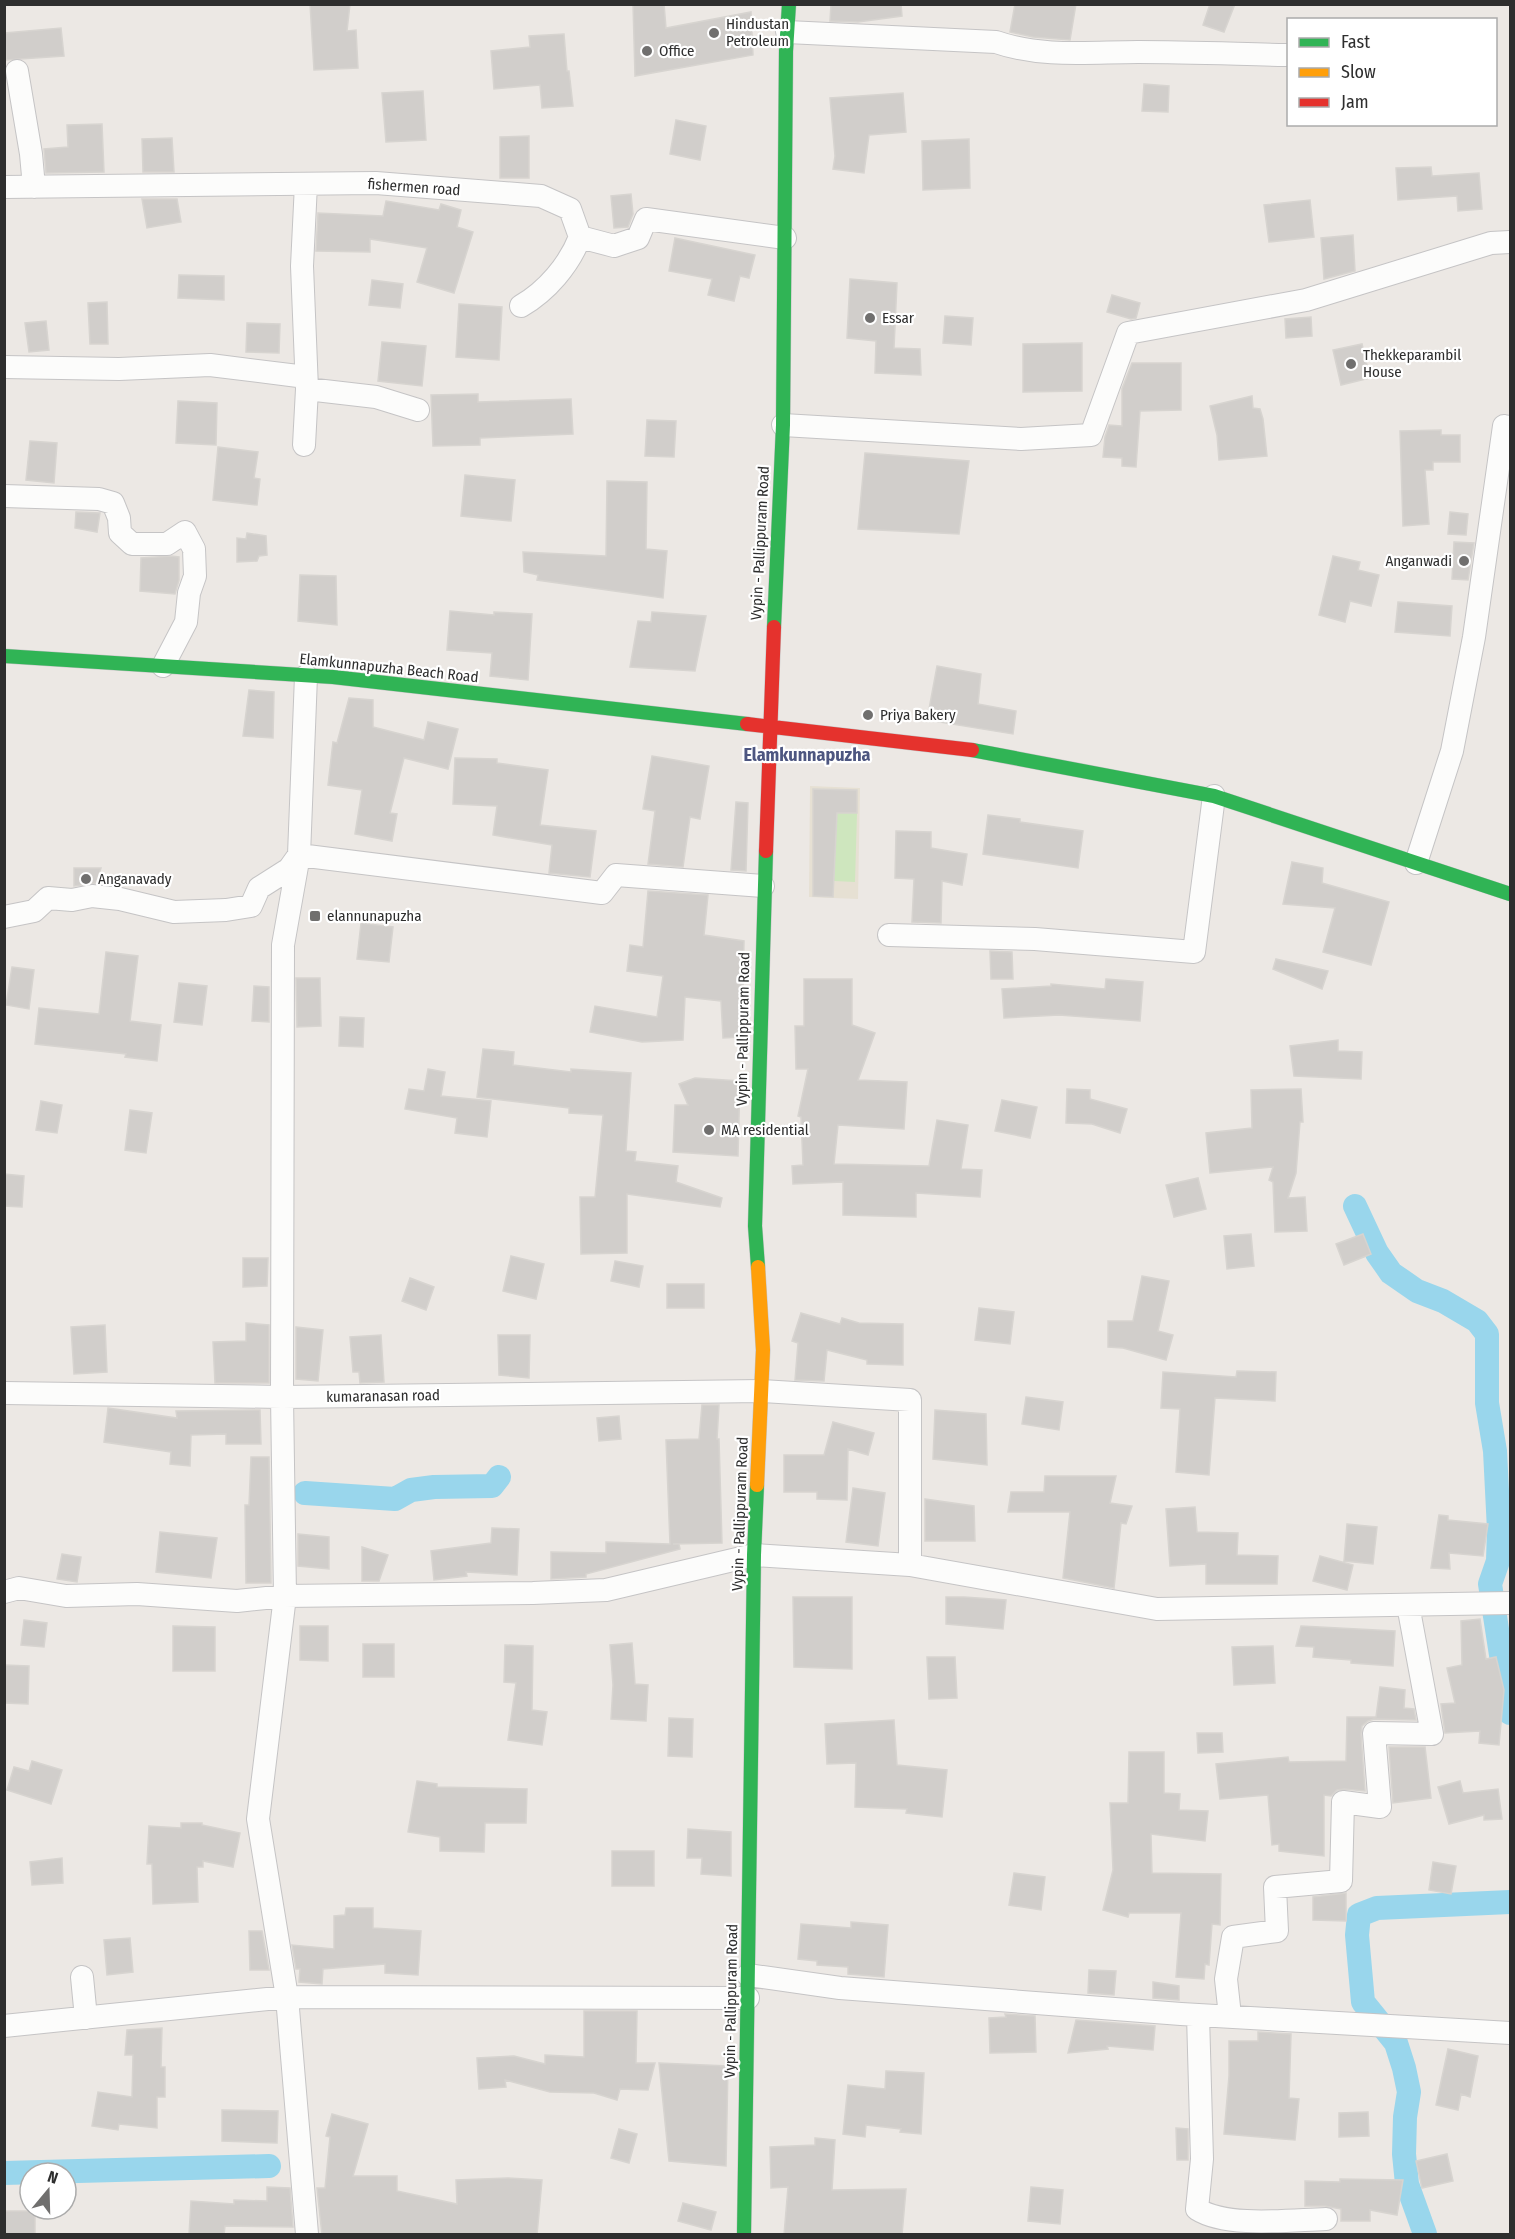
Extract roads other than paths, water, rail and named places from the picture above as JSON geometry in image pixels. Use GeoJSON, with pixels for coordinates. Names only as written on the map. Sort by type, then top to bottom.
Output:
{"type":"FeatureCollection","features":[{"type":"Feature","properties":{"kind":"main road","name":"Vypin - Pallippuram Road"},"geometry":{"type":"LineString","coordinates":[[744,2235],[754,1555],[763,1350],[755,1226],[763,886],[783,425],[789,4]]}},
{"type":"Feature","properties":{"kind":"main road","name":"Elamkunnapuzha Beach Road"},"geometry":{"type":"LineString","coordinates":[[4,656],[306,676],[967,749],[1214,796],[1510,894]]}},
{"type":"Feature","properties":{"kind":"street"},"geometry":{"type":"LineString","coordinates":[[787,32],[996,42],[1020,50],[1075,54],[1138,52],[1286,55]]}},
{"type":"Feature","properties":{"kind":"street"},"geometry":{"type":"LineString","coordinates":[[17,71],[31,154],[34,187]]}},
{"type":"Feature","properties":{"kind":"street","name":"fishermen road"},"geometry":{"type":"LineString","coordinates":[[4,187],[376,183],[542,196],[570,209],[580,237]]}},
{"type":"Feature","properties":{"kind":"street"},"geometry":{"type":"LineString","coordinates":[[304,446],[307,383],[302,266],[306,184]]}},
{"type":"Feature","properties":{"kind":"street"},"geometry":{"type":"LineString","coordinates":[[521,306],[537,297],[546,288],[573,256],[580,237],[614,246],[638,238],[646,219],[785,238]]}},
{"type":"Feature","properties":{"kind":"street"},"geometry":{"type":"LineString","coordinates":[[783,425],[1021,439],[1091,435],[1128,333],[1306,300],[1491,243],[1510,242]]}},
{"type":"Feature","properties":{"kind":"street"},"geometry":{"type":"LineString","coordinates":[[4,367],[110,369],[210,365],[376,397],[418,410]]}},
{"type":"Feature","properties":{"kind":"street"},"geometry":{"type":"LineString","coordinates":[[1416,863],[1452,751],[1474,637],[1504,426],[1510,427]]}},
{"type":"Feature","properties":{"kind":"street"},"geometry":{"type":"LineString","coordinates":[[4,496],[99,499],[113,503],[119,518],[120,533],[132,544],[167,544],[185,532],[194,549],[195,576],[189,593],[186,622],[164,666]]}},
{"type":"Feature","properties":{"kind":"street"},"geometry":{"type":"LineString","coordinates":[[306,676],[299,855],[283,945],[282,1397],[285,1596],[258,1819],[287,1997],[307,2235]]}},
{"type":"Feature","properties":{"kind":"street"},"geometry":{"type":"LineString","coordinates":[[889,934],[1035,939],[1194,952],[1214,796]]}},
{"type":"Feature","properties":{"kind":"street"},"geometry":{"type":"LineString","coordinates":[[299,855],[602,893],[616,875],[763,886]]}},
{"type":"Feature","properties":{"kind":"street"},"geometry":{"type":"LineString","coordinates":[[4,917],[34,911],[48,898],[72,900],[92,896],[120,898],[174,912],[226,910],[250,906],[259,888],[288,869],[299,855]]}},
{"type":"Feature","properties":{"kind":"street","name":"kumaranasan road"},"geometry":{"type":"LineString","coordinates":[[4,1393],[282,1397],[761,1391],[910,1400],[910,1565]]}},
{"type":"Feature","properties":{"kind":"street"},"geometry":{"type":"LineString","coordinates":[[4,1592],[20,1588],[66,1596],[137,1594],[237,1601],[285,1596],[606,1590],[754,1555],[910,1565],[1157,1609],[1510,1603]]}},
{"type":"Feature","properties":{"kind":"street"},"geometry":{"type":"LineString","coordinates":[[1230,2016],[1226,1979],[1233,1937],[1277,1931],[1275,1887],[1341,1881],[1342,1802],[1380,1807],[1374,1732],[1432,1734],[1408,1605]]}},
{"type":"Feature","properties":{"kind":"street"},"geometry":{"type":"LineString","coordinates":[[748,1975],[840,1988],[1198,2015],[1510,2033]]}},
{"type":"Feature","properties":{"kind":"street"},"geometry":{"type":"LineString","coordinates":[[82,1977],[86,2018]]}},
{"type":"Feature","properties":{"kind":"street"},"geometry":{"type":"LineString","coordinates":[[4,2026],[287,1997],[748,1998]]}},
{"type":"Feature","properties":{"kind":"street"},"geometry":{"type":"LineString","coordinates":[[1198,2015],[1202,2159],[1197,2209],[1206,2215],[1241,2221],[1326,2219]]}},
{"type":"Feature","properties":{"kind":"waterway"},"geometry":{"type":"LineString","coordinates":[[1355,1206],[1377,1253],[1391,1273],[1417,1291],[1443,1301],[1477,1321],[1487,1334],[1487,1403],[1495,1451],[1499,1530],[1498,1561],[1490,1584],[1510,1713]]}},
{"type":"Feature","properties":{"kind":"waterway"},"geometry":{"type":"LineString","coordinates":[[305,1493],[395,1499],[411,1490],[434,1487],[492,1486],[499,1477]]}},
{"type":"Feature","properties":{"kind":"waterway"},"geometry":{"type":"LineString","coordinates":[[1425,2234],[1407,2184],[1404,2154],[1405,2117],[1409,2092],[1404,2068],[1396,2043],[1363,2002],[1357,1935],[1359,1915],[1377,1908],[1510,1902]]}},
{"type":"Feature","properties":{"kind":"waterway"},"geometry":{"type":"LineString","coordinates":[[4,2173],[269,2166]]}},
{"type":"Feature","properties":{"kind":"place","name":"Hindustan Petroleum"},"geometry":{"type":"Point","coordinates":[714,33]}},
{"type":"Feature","properties":{"kind":"place","name":"Office"},"geometry":{"type":"Point","coordinates":[647,51]}},
{"type":"Feature","properties":{"kind":"place","name":"Essar"},"geometry":{"type":"Point","coordinates":[870,318]}},
{"type":"Feature","properties":{"kind":"place","name":"Thekkeparambil House"},"geometry":{"type":"Point","coordinates":[1351,364]}},
{"type":"Feature","properties":{"kind":"place","name":"Anganwadi"},"geometry":{"type":"Point","coordinates":[1464,561]}},
{"type":"Feature","properties":{"kind":"place","name":"Priya Bakery"},"geometry":{"type":"Point","coordinates":[868,715]}},
{"type":"Feature","properties":{"kind":"place","name":"Anganavady"},"geometry":{"type":"Point","coordinates":[86,879]}},
{"type":"Feature","properties":{"kind":"place","name":"elannunapuzha"},"geometry":{"type":"Point","coordinates":[315,916]}},
{"type":"Feature","properties":{"kind":"place","name":"MA residential"},"geometry":{"type":"Point","coordinates":[709,1130]}},
{"type":"Feature","properties":{"kind":"district","name":"Elamkunnapuzha"},"geometry":{"type":"Point","coordinates":[807,755]}}]}
